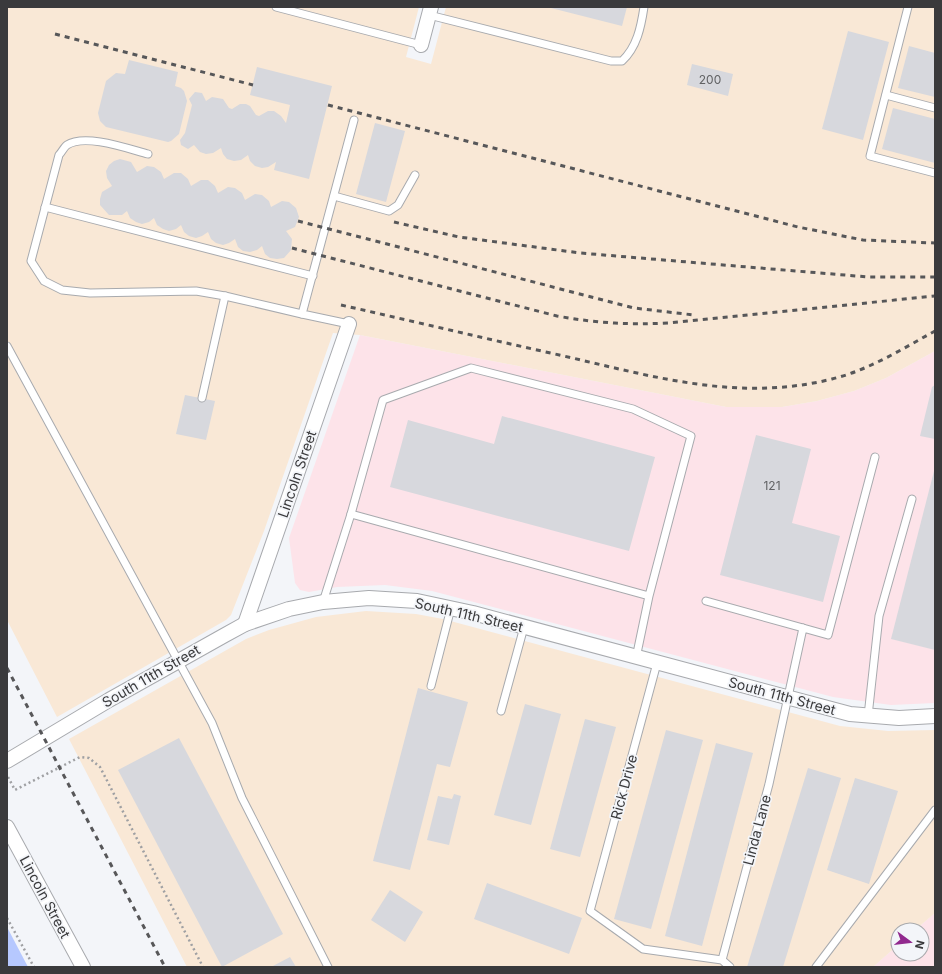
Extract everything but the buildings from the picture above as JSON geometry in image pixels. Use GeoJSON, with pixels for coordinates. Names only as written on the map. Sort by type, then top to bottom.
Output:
{"type":"FeatureCollection","features":[{"type":"Feature","properties":{"kind":"street"},"geometry":{"type":"LineString","coordinates":[[421,45],[430,11]]}},
{"type":"Feature","properties":{"kind":"street","name":"Lincoln Street"},"geometry":{"type":"LineString","coordinates":[[246,624],[349,324]]}},
{"type":"Feature","properties":{"kind":"street","name":"South 11th Street"},"geometry":{"type":"LineString","coordinates":[[7,761],[179,660],[246,624],[289,610],[323,602],[369,598],[417,601],[451,608],[828,709],[868,716],[899,718],[935,716]]}},
{"type":"Feature","properties":{"kind":"street","name":"Lincoln Street"},"geometry":{"type":"LineString","coordinates":[[7,827],[83,967]]}},
{"type":"Feature","properties":{"kind":"lane"},"geometry":{"type":"LineString","coordinates":[[276,7],[421,45]]}},
{"type":"Feature","properties":{"kind":"lane"},"geometry":{"type":"LineString","coordinates":[[430,11],[604,59],[622,61],[627,56],[636,41],[644,7]]}},
{"type":"Feature","properties":{"kind":"lane"},"geometry":{"type":"LineString","coordinates":[[908,7],[870,156],[935,173]]}},
{"type":"Feature","properties":{"kind":"lane"},"geometry":{"type":"LineString","coordinates":[[886,95],[935,108]]}},
{"type":"Feature","properties":{"kind":"lane"},"geometry":{"type":"LineString","coordinates":[[302,314],[354,120]]}},
{"type":"Feature","properties":{"kind":"lane"},"geometry":{"type":"LineString","coordinates":[[148,154],[103,142],[82,141],[68,145],[59,155],[31,261],[44,281],[62,290],[90,293],[196,292],[225,296],[349,324]]}},
{"type":"Feature","properties":{"kind":"lane"},"geometry":{"type":"LineString","coordinates":[[334,196],[389,211],[398,205],[416,175]]}},
{"type":"Feature","properties":{"kind":"lane"},"geometry":{"type":"LineString","coordinates":[[45,207],[313,276]]}},
{"type":"Feature","properties":{"kind":"lane"},"geometry":{"type":"LineString","coordinates":[[202,398],[225,296]]}},
{"type":"Feature","properties":{"kind":"lane"},"geometry":{"type":"LineString","coordinates":[[7,346],[212,723],[242,798],[328,967]]}},
{"type":"Feature","properties":{"kind":"lane"},"geometry":{"type":"LineString","coordinates":[[323,602],[351,514],[383,400],[471,368],[633,409],[691,436],[649,596],[636,658]]}},
{"type":"Feature","properties":{"kind":"lane"},"geometry":{"type":"LineString","coordinates":[[706,601],[828,635],[875,457]]}},
{"type":"Feature","properties":{"kind":"lane"},"geometry":{"type":"LineString","coordinates":[[868,716],[879,616],[912,499]]}},
{"type":"Feature","properties":{"kind":"lane"},"geometry":{"type":"LineString","coordinates":[[351,514],[649,596]]}},
{"type":"Feature","properties":{"kind":"lane"},"geometry":{"type":"LineString","coordinates":[[431,686],[451,608]]}},
{"type":"Feature","properties":{"kind":"lane"},"geometry":{"type":"LineString","coordinates":[[501,711],[524,627]]}},
{"type":"Feature","properties":{"kind":"lane","name":"Linda Lane"},"geometry":{"type":"LineString","coordinates":[[722,960],[770,784],[803,628]]}},
{"type":"Feature","properties":{"kind":"lane","name":"Rick Drive"},"geometry":{"type":"LineString","coordinates":[[657,663],[590,911],[642,949],[722,960]]}},
{"type":"Feature","properties":{"kind":"lane"},"geometry":{"type":"LineString","coordinates":[[816,967],[935,810]]}},
{"type":"Feature","properties":{"kind":"lane"},"geometry":{"type":"LineString","coordinates":[[722,960],[730,967]]}},
{"type":"Feature","properties":{"kind":"path"},"geometry":{"type":"LineString","coordinates":[[7,776],[15,790],[80,756],[89,758],[100,767],[203,967]]}},
{"type":"Feature","properties":{"kind":"path"},"geometry":{"type":"LineString","coordinates":[[7,918],[34,967]]}},
{"type":"Feature","properties":{"kind":"shaded area"},"geometry":{"type":"Polygon","coordinates":[[[7,7],[419,7],[406,57],[431,64],[446,7],[935,7],[935,351],[886,378],[854,391],[817,401],[782,407],[726,407],[360,335],[333,333],[264,531],[231,615],[226,620],[57,717],[7,620],[7,7]]]}},
{"type":"Feature","properties":{"kind":"shaded area"},"geometry":{"type":"Polygon","coordinates":[[[360,335],[726,407],[782,407],[817,401],[854,391],[886,378],[935,351],[935,703],[891,705],[833,697],[432,591],[385,585],[337,587],[309,592],[300,590],[295,583],[289,538],[360,335]]]}},
{"type":"Feature","properties":{"kind":"shaded area"},"geometry":{"type":"Polygon","coordinates":[[[366,611],[416,614],[443,619],[840,726],[888,731],[935,730],[935,913],[924,922],[890,922],[890,952],[873,967],[187,967],[69,739],[246,639],[269,630],[316,617],[366,611]]]}},
{"type":"Feature","properties":{"kind":"shaded area"},"geometry":{"type":"Polygon","coordinates":[[[935,913],[935,967],[873,967],[890,952],[890,962],[930,962],[930,922],[924,922],[935,913]]]}},
{"type":"Feature","properties":{"kind":"shaded area"},"geometry":{"type":"Polygon","coordinates":[[[7,927],[28,967],[7,967],[7,927]]]}},
{"type":"Feature","properties":{"kind":"railway"},"geometry":{"type":"LineString","coordinates":[[55,34],[253,85]]}},
{"type":"Feature","properties":{"kind":"railway"},"geometry":{"type":"LineString","coordinates":[[328,105],[798,227],[863,240],[935,243]]}},
{"type":"Feature","properties":{"kind":"railway"},"geometry":{"type":"LineString","coordinates":[[298,221],[634,308],[694,315]]}},
{"type":"Feature","properties":{"kind":"railway"},"geometry":{"type":"LineString","coordinates":[[394,222],[459,237],[580,253],[868,277],[935,277]]}},
{"type":"Feature","properties":{"kind":"railway"},"geometry":{"type":"LineString","coordinates":[[292,248],[557,316],[612,323],[668,323],[935,296]]}},
{"type":"Feature","properties":{"kind":"railway"},"geometry":{"type":"LineString","coordinates":[[341,305],[624,370],[692,383],[727,387],[761,388],[796,386],[832,379],[872,365],[935,331]]}},
{"type":"Feature","properties":{"kind":"railway"},"geometry":{"type":"LineString","coordinates":[[7,668],[165,967]]}}]}
